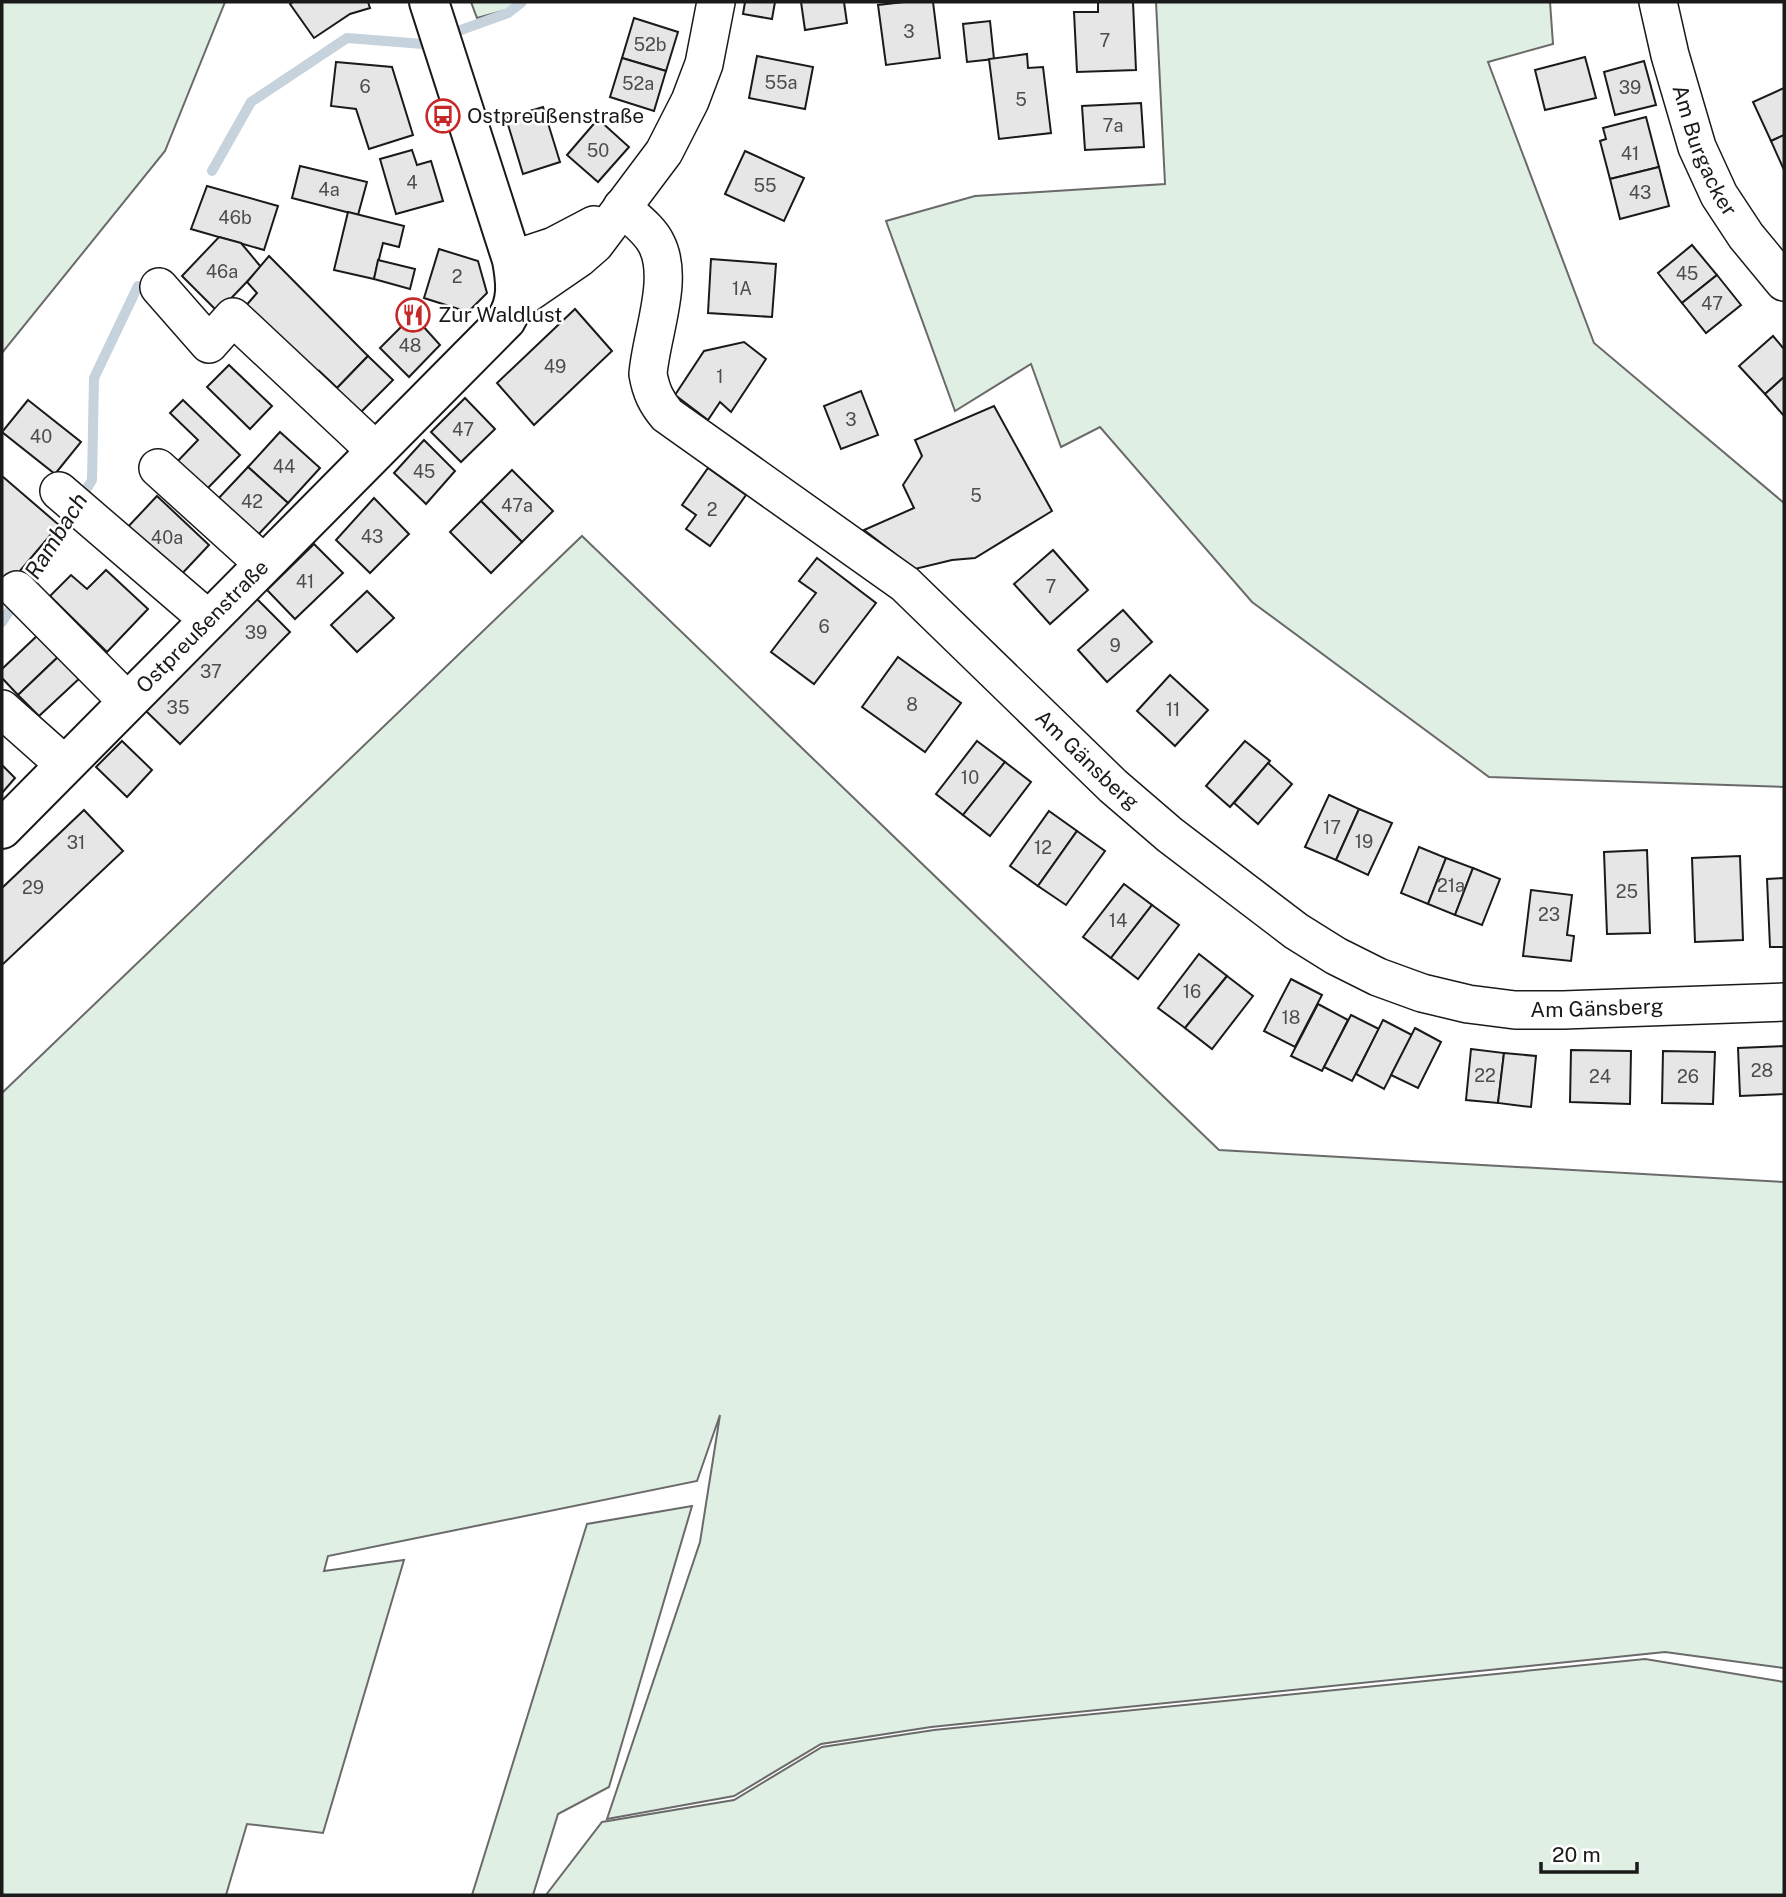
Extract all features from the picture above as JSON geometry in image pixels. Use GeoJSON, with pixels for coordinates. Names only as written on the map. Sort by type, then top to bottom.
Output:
{"type":"FeatureCollection","features":[{"type":"Feature","properties":{"kind":"main road"},"geometry":{"type":"LineString","coordinates":[[432,9],[512,260],[515,302]]}},
{"type":"Feature","properties":{"kind":"main road","name":"Ostpreußenstraße"},"geometry":{"type":"LineString","coordinates":[[2,829],[506,320],[515,302]]}},
{"type":"Feature","properties":{"kind":"street","name":"Ostpreußenstraße"},"geometry":{"type":"LineString","coordinates":[[515,302],[595,244],[645,180],[680,124],[704,64],[716,2]]}},
{"type":"Feature","properties":{"kind":"street","name":"Am Burgacker"},"geometry":{"type":"LineString","coordinates":[[1658,2],[1670,55],[1697,147],[1719,195],[1746,236],[1784,282]]}},
{"type":"Feature","properties":{"kind":"street","name":"Ostpreußenstraße"},"geometry":{"type":"LineString","coordinates":[[512,260],[554,246],[622,207]]}},
{"type":"Feature","properties":{"kind":"street","name":"Am Gänsberg"},"geometry":{"type":"LineString","coordinates":[[622,207],[656,243],[663,262],[664,280],[648,374],[650,389],[667,415],[905,584],[1113,786],[1170,835],[1296,931],[1336,956],[1378,977],[1422,993],[1468,1004],[1516,1010],[1563,1010],[1784,1002]]}},
{"type":"Feature","properties":{"kind":"street"},"geometry":{"type":"LineString","coordinates":[[159,287],[209,344],[233,317],[376,451]]}},
{"type":"Feature","properties":{"kind":"street"},"geometry":{"type":"LineString","coordinates":[[158,468],[264,564]]}},
{"type":"Feature","properties":{"kind":"street"},"geometry":{"type":"LineString","coordinates":[[72,503],[209,620]]}},
{"type":"Feature","properties":{"kind":"street"},"geometry":{"type":"LineString","coordinates":[[21,594],[128,702]]}},
{"type":"Feature","properties":{"kind":"street"},"geometry":{"type":"LineString","coordinates":[[2,709],[65,765]]}},
{"type":"Feature","properties":{"kind":"green space"},"geometry":{"type":"Polygon","coordinates":[[[2,2],[225,2],[165,151],[2,353],[2,2]]]}},
{"type":"Feature","properties":{"kind":"green space"},"geometry":{"type":"Polygon","coordinates":[[[471,2],[517,2],[506,10],[477,18],[471,2]]]}},
{"type":"Feature","properties":{"kind":"green space"},"geometry":{"type":"Polygon","coordinates":[[[1156,2],[1550,2],[1553,44],[1488,62],[1594,343],[1784,503],[1784,787],[1489,777],[1252,602],[1100,427],[1061,447],[1031,364],[955,411],[886,221],[975,196],[1165,184],[1156,2]]]}},
{"type":"Feature","properties":{"kind":"green space"},"geometry":{"type":"Polygon","coordinates":[[[582,536],[1219,1150],[1784,1182],[1784,1668],[1665,1652],[931,1727],[821,1744],[734,1796],[607,1819],[700,1542],[720,1415],[697,1481],[328,1556],[324,1571],[404,1560],[323,1833],[247,1824],[226,1895],[2,1895],[2,1093],[582,536]]]}},
{"type":"Feature","properties":{"kind":"green space"},"geometry":{"type":"Polygon","coordinates":[[[692,1506],[609,1787],[558,1814],[533,1895],[472,1895],[587,1524],[692,1506]]]}},
{"type":"Feature","properties":{"kind":"green space"},"geometry":{"type":"Polygon","coordinates":[[[1645,1659],[1784,1682],[1784,1895],[546,1895],[602,1822],[734,1800],[822,1747],[934,1730],[1645,1659]]]}},
{"type":"Feature","properties":{"kind":"building"},"geometry":{"type":"Polygon","coordinates":[[[368,2],[370,8],[350,14],[314,38],[290,4],[368,2]]]}},
{"type":"Feature","properties":{"kind":"building"},"geometry":{"type":"Polygon","coordinates":[[[745,2],[775,2],[772,19],[743,14],[745,2]]]}},
{"type":"Feature","properties":{"kind":"building"},"geometry":{"type":"Polygon","coordinates":[[[801,2],[844,2],[847,23],[805,30],[801,2]]]}},
{"type":"Feature","properties":{"kind":"building"},"geometry":{"type":"Polygon","coordinates":[[[933,2],[940,58],[886,65],[878,5],[933,2]]]}},
{"type":"Feature","properties":{"kind":"building"},"geometry":{"type":"Polygon","coordinates":[[[1098,2],[1133,2],[1136,70],[1077,72],[1074,12],[1098,12],[1098,2]]]}},
{"type":"Feature","properties":{"kind":"building"},"geometry":{"type":"Polygon","coordinates":[[[634,18],[678,32],[666,71],[622,58],[634,18]]]}},
{"type":"Feature","properties":{"kind":"building"},"geometry":{"type":"Polygon","coordinates":[[[990,21],[994,59],[967,62],[963,24],[990,21]]]}},
{"type":"Feature","properties":{"kind":"building"},"geometry":{"type":"Polygon","coordinates":[[[1027,54],[1028,68],[1043,67],[1051,133],[999,139],[989,59],[1027,54]]]}},
{"type":"Feature","properties":{"kind":"building"},"geometry":{"type":"Polygon","coordinates":[[[757,56],[813,67],[805,109],[749,98],[757,56]]]}},
{"type":"Feature","properties":{"kind":"building"},"geometry":{"type":"Polygon","coordinates":[[[1585,57],[1596,98],[1545,110],[1535,70],[1585,57]]]}},
{"type":"Feature","properties":{"kind":"building"},"geometry":{"type":"Polygon","coordinates":[[[622,58],[666,71],[654,111],[610,97],[622,58]]]}},
{"type":"Feature","properties":{"kind":"building"},"geometry":{"type":"Polygon","coordinates":[[[1644,61],[1656,105],[1615,115],[1604,72],[1644,61]]]}},
{"type":"Feature","properties":{"kind":"building"},"geometry":{"type":"Polygon","coordinates":[[[336,62],[392,67],[413,135],[369,149],[356,109],[331,106],[336,62]]]}},
{"type":"Feature","properties":{"kind":"building"},"geometry":{"type":"Polygon","coordinates":[[[1784,88],[1784,135],[1771,141],[1753,102],[1784,88]]]}},
{"type":"Feature","properties":{"kind":"building"},"geometry":{"type":"Polygon","coordinates":[[[1141,103],[1144,147],[1085,150],[1082,106],[1141,103]]]}},
{"type":"Feature","properties":{"kind":"building"},"geometry":{"type":"Polygon","coordinates":[[[543,107],[560,162],[523,174],[506,118],[543,107]]]}},
{"type":"Feature","properties":{"kind":"building"},"geometry":{"type":"Polygon","coordinates":[[[1646,117],[1659,167],[1610,179],[1600,141],[1606,139],[1603,128],[1646,117]]]}},
{"type":"Feature","properties":{"kind":"building"},"geometry":{"type":"Polygon","coordinates":[[[598,119],[629,147],[598,182],[567,155],[598,119]]]}},
{"type":"Feature","properties":{"kind":"building"},"geometry":{"type":"Polygon","coordinates":[[[1784,135],[1784,170],[1771,141],[1784,135]]]}},
{"type":"Feature","properties":{"kind":"building"},"geometry":{"type":"Polygon","coordinates":[[[412,150],[417,165],[431,161],[443,201],[396,214],[380,159],[412,150]]]}},
{"type":"Feature","properties":{"kind":"building"},"geometry":{"type":"Polygon","coordinates":[[[745,151],[804,178],[784,221],[725,194],[745,151]]]}},
{"type":"Feature","properties":{"kind":"building"},"geometry":{"type":"Polygon","coordinates":[[[300,166],[367,182],[358,215],[292,198],[300,166]]]}},
{"type":"Feature","properties":{"kind":"building"},"geometry":{"type":"Polygon","coordinates":[[[1659,167],[1669,206],[1620,219],[1610,179],[1659,167]]]}},
{"type":"Feature","properties":{"kind":"building"},"geometry":{"type":"Polygon","coordinates":[[[207,186],[278,206],[264,250],[191,229],[207,186]]]}},
{"type":"Feature","properties":{"kind":"building"},"geometry":{"type":"Polygon","coordinates":[[[348,212],[404,226],[399,247],[383,243],[374,279],[334,270],[348,212]]]}},
{"type":"Feature","properties":{"kind":"building"},"geometry":{"type":"Polygon","coordinates":[[[219,237],[241,243],[261,267],[218,312],[182,276],[219,237]]]}},
{"type":"Feature","properties":{"kind":"building"},"geometry":{"type":"Polygon","coordinates":[[[1692,245],[1717,275],[1682,303],[1658,273],[1692,245]]]}},
{"type":"Feature","properties":{"kind":"building"},"geometry":{"type":"Polygon","coordinates":[[[439,249],[478,261],[487,293],[468,312],[424,298],[439,249]]]}},
{"type":"Feature","properties":{"kind":"building"},"geometry":{"type":"Polygon","coordinates":[[[269,256],[368,356],[337,388],[319,371],[313,378],[243,309],[257,293],[247,282],[269,256]]]}},
{"type":"Feature","properties":{"kind":"building"},"geometry":{"type":"Polygon","coordinates":[[[711,259],[776,264],[772,317],[708,313],[711,259]]]}},
{"type":"Feature","properties":{"kind":"building"},"geometry":{"type":"Polygon","coordinates":[[[378,260],[415,269],[410,289],[374,279],[378,260]]]}},
{"type":"Feature","properties":{"kind":"building"},"geometry":{"type":"Polygon","coordinates":[[[1717,275],[1741,305],[1706,333],[1682,303],[1717,275]]]}},
{"type":"Feature","properties":{"kind":"building"},"geometry":{"type":"Polygon","coordinates":[[[575,309],[612,351],[534,425],[497,383],[575,309]]]}},
{"type":"Feature","properties":{"kind":"building"},"geometry":{"type":"Polygon","coordinates":[[[413,315],[440,345],[409,377],[380,348],[413,315]]]}},
{"type":"Feature","properties":{"kind":"building"},"geometry":{"type":"Polygon","coordinates":[[[1773,336],[1784,349],[1784,377],[1765,394],[1739,366],[1773,336]]]}},
{"type":"Feature","properties":{"kind":"building"},"geometry":{"type":"Polygon","coordinates":[[[744,342],[766,359],[731,412],[720,402],[708,420],[675,395],[704,351],[744,342]]]}},
{"type":"Feature","properties":{"kind":"building"},"geometry":{"type":"Polygon","coordinates":[[[368,356],[393,380],[354,419],[313,378],[319,371],[337,388],[368,356]]]}},
{"type":"Feature","properties":{"kind":"building"},"geometry":{"type":"Polygon","coordinates":[[[229,365],[272,406],[250,429],[207,387],[229,365]]]}},
{"type":"Feature","properties":{"kind":"building"},"geometry":{"type":"Polygon","coordinates":[[[1784,377],[1784,416],[1765,394],[1784,377]]]}},
{"type":"Feature","properties":{"kind":"building"},"geometry":{"type":"Polygon","coordinates":[[[861,391],[878,435],[841,449],[824,406],[861,391]]]}},
{"type":"Feature","properties":{"kind":"building"},"geometry":{"type":"Polygon","coordinates":[[[465,398],[495,429],[461,462],[431,432],[465,398]]]}},
{"type":"Feature","properties":{"kind":"building"},"geometry":{"type":"Polygon","coordinates":[[[28,400],[81,442],[55,474],[2,432],[28,400]]]}},
{"type":"Feature","properties":{"kind":"building"},"geometry":{"type":"Polygon","coordinates":[[[183,400],[240,455],[203,493],[174,465],[198,440],[170,413],[183,400]]]}},
{"type":"Feature","properties":{"kind":"building"},"geometry":{"type":"Polygon","coordinates":[[[994,406],[1052,511],[975,558],[952,560],[915,569],[864,530],[914,508],[903,485],[922,456],[915,440],[994,406]]]}},
{"type":"Feature","properties":{"kind":"building"},"geometry":{"type":"Polygon","coordinates":[[[280,432],[320,468],[288,503],[248,467],[280,432]]]}},
{"type":"Feature","properties":{"kind":"building"},"geometry":{"type":"Polygon","coordinates":[[[424,440],[455,471],[426,504],[394,473],[424,440]]]}},
{"type":"Feature","properties":{"kind":"building"},"geometry":{"type":"Polygon","coordinates":[[[248,467],[288,503],[255,538],[216,501],[248,467]]]}},
{"type":"Feature","properties":{"kind":"building"},"geometry":{"type":"Polygon","coordinates":[[[708,468],[746,495],[710,546],[686,529],[696,515],[682,505],[708,468]]]}},
{"type":"Feature","properties":{"kind":"building"},"geometry":{"type":"Polygon","coordinates":[[[512,470],[553,511],[522,542],[481,501],[512,470]]]}},
{"type":"Feature","properties":{"kind":"building"},"geometry":{"type":"Polygon","coordinates":[[[2,476],[59,525],[2,592],[2,476]]]}},
{"type":"Feature","properties":{"kind":"building"},"geometry":{"type":"Polygon","coordinates":[[[157,496],[209,545],[177,579],[125,530],[157,496]]]}},
{"type":"Feature","properties":{"kind":"building"},"geometry":{"type":"Polygon","coordinates":[[[374,498],[409,534],[370,573],[336,540],[374,498]]]}},
{"type":"Feature","properties":{"kind":"building"},"geometry":{"type":"Polygon","coordinates":[[[481,501],[522,542],[491,573],[450,532],[481,501]]]}},
{"type":"Feature","properties":{"kind":"building"},"geometry":{"type":"Polygon","coordinates":[[[314,544],[343,573],[295,619],[267,590],[314,544]]]}},
{"type":"Feature","properties":{"kind":"building"},"geometry":{"type":"Polygon","coordinates":[[[1053,550],[1088,590],[1050,624],[1014,584],[1053,550]]]}},
{"type":"Feature","properties":{"kind":"building"},"geometry":{"type":"Polygon","coordinates":[[[817,558],[876,603],[814,684],[771,652],[816,593],[799,581],[817,558]]]}},
{"type":"Feature","properties":{"kind":"building"},"geometry":{"type":"Polygon","coordinates":[[[106,570],[148,609],[107,652],[50,596],[71,575],[87,589],[106,570]]]}},
{"type":"Feature","properties":{"kind":"building"},"geometry":{"type":"Polygon","coordinates":[[[367,591],[394,618],[357,652],[331,625],[367,591]]]}},
{"type":"Feature","properties":{"kind":"building"},"geometry":{"type":"Polygon","coordinates":[[[256,598],[290,632],[180,744],[146,711],[256,598]]]}},
{"type":"Feature","properties":{"kind":"building"},"geometry":{"type":"Polygon","coordinates":[[[1123,610],[1152,642],[1107,682],[1078,650],[1123,610]]]}},
{"type":"Feature","properties":{"kind":"building"},"geometry":{"type":"Polygon","coordinates":[[[39,634],[60,655],[18,695],[2,678],[2,669],[39,634]]]}},
{"type":"Feature","properties":{"kind":"building"},"geometry":{"type":"Polygon","coordinates":[[[60,655],[81,677],[39,716],[18,695],[60,655]]]}},
{"type":"Feature","properties":{"kind":"building"},"geometry":{"type":"Polygon","coordinates":[[[898,657],[961,703],[925,752],[862,707],[898,657]]]}},
{"type":"Feature","properties":{"kind":"building"},"geometry":{"type":"Polygon","coordinates":[[[1170,675],[1208,710],[1175,746],[1137,711],[1170,675]]]}},
{"type":"Feature","properties":{"kind":"building"},"geometry":{"type":"Polygon","coordinates":[[[122,741],[152,770],[127,797],[96,767],[122,741]]]}},
{"type":"Feature","properties":{"kind":"building"},"geometry":{"type":"Polygon","coordinates":[[[977,741],[1005,762],[963,815],[936,794],[977,741]]]}},
{"type":"Feature","properties":{"kind":"building"},"geometry":{"type":"Polygon","coordinates":[[[1245,741],[1270,761],[1230,807],[1206,786],[1245,741]]]}},
{"type":"Feature","properties":{"kind":"building"},"geometry":{"type":"Polygon","coordinates":[[[1005,762],[1031,782],[990,836],[963,815],[1005,762]]]}},
{"type":"Feature","properties":{"kind":"building"},"geometry":{"type":"Polygon","coordinates":[[[1268,763],[1292,784],[1258,824],[1234,803],[1268,763]]]}},
{"type":"Feature","properties":{"kind":"building"},"geometry":{"type":"Polygon","coordinates":[[[2,765],[15,778],[2,793],[2,765]]]}},
{"type":"Feature","properties":{"kind":"building"},"geometry":{"type":"Polygon","coordinates":[[[1329,795],[1359,809],[1336,860],[1305,847],[1329,795]]]}},
{"type":"Feature","properties":{"kind":"building"},"geometry":{"type":"Polygon","coordinates":[[[1359,809],[1392,823],[1368,875],[1336,860],[1359,809]]]}},
{"type":"Feature","properties":{"kind":"building"},"geometry":{"type":"Polygon","coordinates":[[[84,810],[123,851],[2,965],[2,888],[84,810]]]}},
{"type":"Feature","properties":{"kind":"building"},"geometry":{"type":"Polygon","coordinates":[[[1049,811],[1077,831],[1038,886],[1010,866],[1049,811]]]}},
{"type":"Feature","properties":{"kind":"building"},"geometry":{"type":"Polygon","coordinates":[[[1077,831],[1105,851],[1066,905],[1038,886],[1077,831]]]}},
{"type":"Feature","properties":{"kind":"building"},"geometry":{"type":"Polygon","coordinates":[[[1419,847],[1446,858],[1428,904],[1401,893],[1419,847]]]}},
{"type":"Feature","properties":{"kind":"building"},"geometry":{"type":"Polygon","coordinates":[[[1647,850],[1650,933],[1607,934],[1604,852],[1647,850]]]}},
{"type":"Feature","properties":{"kind":"building"},"geometry":{"type":"Polygon","coordinates":[[[1740,856],[1743,940],[1695,942],[1692,858],[1740,856]]]}},
{"type":"Feature","properties":{"kind":"building"},"geometry":{"type":"Polygon","coordinates":[[[1446,858],[1473,868],[1455,915],[1428,904],[1446,858]]]}},
{"type":"Feature","properties":{"kind":"building"},"geometry":{"type":"Polygon","coordinates":[[[1473,868],[1500,879],[1482,925],[1455,915],[1473,868]]]}},
{"type":"Feature","properties":{"kind":"building"},"geometry":{"type":"Polygon","coordinates":[[[1784,878],[1784,947],[1770,947],[1767,879],[1784,878]]]}},
{"type":"Feature","properties":{"kind":"building"},"geometry":{"type":"Polygon","coordinates":[[[1124,884],[1152,905],[1111,958],[1083,937],[1124,884]]]}},
{"type":"Feature","properties":{"kind":"building"},"geometry":{"type":"Polygon","coordinates":[[[1531,890],[1572,895],[1567,935],[1574,936],[1571,961],[1523,956],[1531,890]]]}},
{"type":"Feature","properties":{"kind":"building"},"geometry":{"type":"Polygon","coordinates":[[[1152,905],[1179,925],[1138,979],[1111,958],[1152,905]]]}},
{"type":"Feature","properties":{"kind":"building"},"geometry":{"type":"Polygon","coordinates":[[[1199,954],[1227,976],[1185,1028],[1158,1008],[1199,954]]]}},
{"type":"Feature","properties":{"kind":"building"},"geometry":{"type":"Polygon","coordinates":[[[1227,976],[1253,996],[1212,1049],[1185,1028],[1227,976]]]}},
{"type":"Feature","properties":{"kind":"building"},"geometry":{"type":"Polygon","coordinates":[[[1291,979],[1322,995],[1295,1047],[1264,1031],[1291,979]]]}},
{"type":"Feature","properties":{"kind":"building"},"geometry":{"type":"Polygon","coordinates":[[[1318,1004],[1348,1020],[1322,1071],[1291,1056],[1318,1004]]]}},
{"type":"Feature","properties":{"kind":"building"},"geometry":{"type":"Polygon","coordinates":[[[1351,1015],[1379,1029],[1352,1081],[1324,1067],[1351,1015]]]}},
{"type":"Feature","properties":{"kind":"building"},"geometry":{"type":"Polygon","coordinates":[[[1383,1020],[1412,1035],[1384,1089],[1356,1074],[1383,1020]]]}},
{"type":"Feature","properties":{"kind":"building"},"geometry":{"type":"Polygon","coordinates":[[[1415,1028],[1441,1042],[1418,1088],[1391,1075],[1415,1028]]]}},
{"type":"Feature","properties":{"kind":"building"},"geometry":{"type":"Polygon","coordinates":[[[1784,1046],[1784,1094],[1740,1096],[1738,1048],[1784,1046]]]}},
{"type":"Feature","properties":{"kind":"building"},"geometry":{"type":"Polygon","coordinates":[[[1471,1049],[1504,1053],[1498,1103],[1466,1100],[1471,1049]]]}},
{"type":"Feature","properties":{"kind":"building"},"geometry":{"type":"Polygon","coordinates":[[[1571,1050],[1631,1051],[1630,1104],[1570,1102],[1571,1050]]]}},
{"type":"Feature","properties":{"kind":"building"},"geometry":{"type":"Polygon","coordinates":[[[1663,1051],[1715,1052],[1713,1104],[1662,1103],[1663,1051]]]}},
{"type":"Feature","properties":{"kind":"building"},"geometry":{"type":"Polygon","coordinates":[[[1504,1053],[1536,1056],[1531,1107],[1498,1103],[1504,1053]]]}},
{"type":"Feature","properties":{"kind":"waterway","name":"Rambach"},"geometry":{"type":"LineString","coordinates":[[447,35],[508,13],[522,2]]}},
{"type":"Feature","properties":{"kind":"waterway","name":"Rambach"},"geometry":{"type":"LineString","coordinates":[[212,171],[251,102],[347,38],[423,44],[432,40]]}},
{"type":"Feature","properties":{"kind":"waterway","name":"Rambach"},"geometry":{"type":"LineString","coordinates":[[80,500],[92,480],[94,378],[138,286]]}},
{"type":"Feature","properties":{"kind":"waterway","name":"Rambach"},"geometry":{"type":"LineString","coordinates":[[2,622],[72,512]]}},
{"type":"Feature","properties":{"kind":"place","name":"Ostpreußenstraße"},"geometry":{"type":"Point","coordinates":[443,116]}},
{"type":"Feature","properties":{"kind":"place","name":"Zur Waldlust"},"geometry":{"type":"Point","coordinates":[413,315]}}]}
